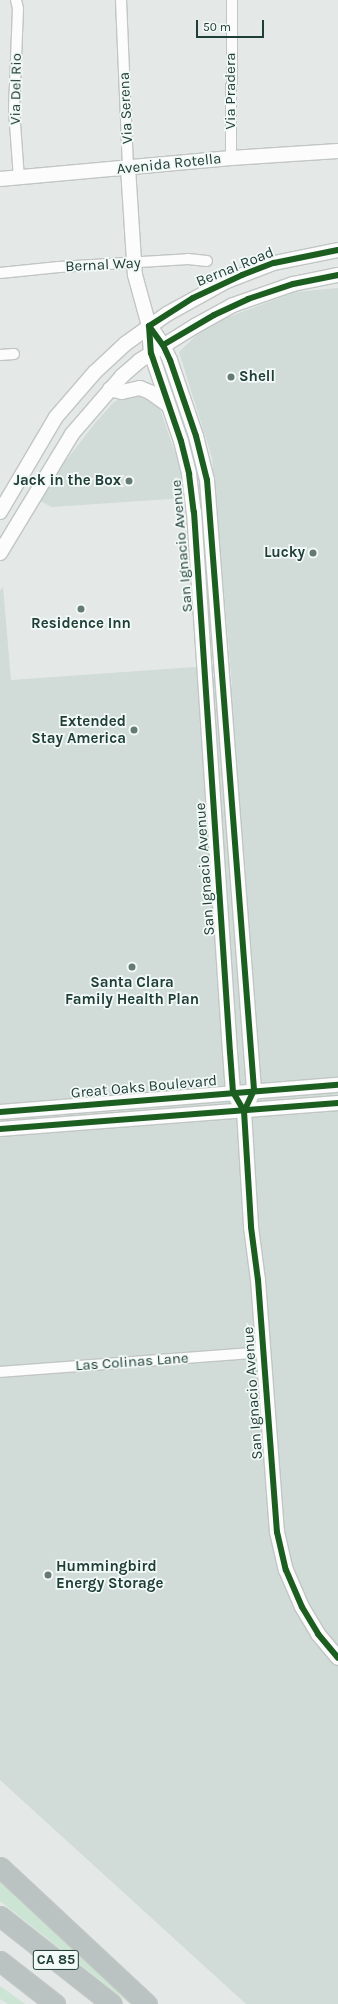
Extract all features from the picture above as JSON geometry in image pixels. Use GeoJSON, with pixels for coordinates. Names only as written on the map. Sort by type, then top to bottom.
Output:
{"type":"FeatureCollection","features":[{"type":"Feature","properties":{"kind":"highway"},"geometry":{"type":"LineString","coordinates":[[0,1867],[147,2004]]}},
{"type":"Feature","properties":{"kind":"highway","name":"CA 85"},"geometry":{"type":"LineString","coordinates":[[0,1916],[112,2004]]}},
{"type":"Feature","properties":{"kind":"highway","name":"CA 85"},"geometry":{"type":"LineString","coordinates":[[0,1961],[55,2004]]}},
{"type":"Feature","properties":{"kind":"street","name":"Via Del Rio"},"geometry":{"type":"LineString","coordinates":[[16,0],[18,9],[14,110],[20,178]]}},
{"type":"Feature","properties":{"kind":"street","name":"Via Serena"},"geometry":{"type":"LineString","coordinates":[[121,0],[133,264]]}},
{"type":"Feature","properties":{"kind":"street","name":"Via Pradera"},"geometry":{"type":"LineString","coordinates":[[231,158],[232,0]]}},
{"type":"Feature","properties":{"kind":"street","name":"Avenida Rotella"},"geometry":{"type":"LineString","coordinates":[[0,179],[231,158],[338,151]]}},
{"type":"Feature","properties":{"kind":"street","name":"Bernal Road"},"geometry":{"type":"LineString","coordinates":[[0,512],[56,418],[67,403],[111,356],[149,326],[193,298],[242,275],[274,263],[338,250]]}},
{"type":"Feature","properties":{"kind":"street","name":"Bernal Way"},"geometry":{"type":"LineString","coordinates":[[0,274],[59,267],[133,264],[188,259],[207,261]]}},
{"type":"Feature","properties":{"kind":"street","name":"San Ignacio Avenue"},"geometry":{"type":"LineString","coordinates":[[133,264],[149,326],[151,353],[181,441],[189,474],[194,512],[233,1092],[244,1111],[251,1227],[258,1280],[277,1532],[286,1570],[302,1607],[318,1634],[338,1658]]}},
{"type":"Feature","properties":{"kind":"street"},"geometry":{"type":"LineString","coordinates":[[0,553],[72,434],[110,389],[139,361],[214,315],[248,299],[293,284],[338,276]]}},
{"type":"Feature","properties":{"kind":"street","name":"San Ignacio Avenue"},"geometry":{"type":"LineString","coordinates":[[149,326],[163,345],[192,425],[206,471],[254,1090],[244,1111]]}},
{"type":"Feature","properties":{"kind":"street"},"geometry":{"type":"LineString","coordinates":[[0,355],[14,354]]}},
{"type":"Feature","properties":{"kind":"street"},"geometry":{"type":"LineString","coordinates":[[110,389],[122,392],[140,388],[150,392],[168,405]]}},
{"type":"Feature","properties":{"kind":"street"},"geometry":{"type":"LineString","coordinates":[[200,611],[218,614]]}},
{"type":"Feature","properties":{"kind":"street","name":"Great Oaks Boulevard"},"geometry":{"type":"LineString","coordinates":[[0,1112],[254,1090],[338,1085]]}},
{"type":"Feature","properties":{"kind":"street","name":"Great Oaks Boulevard"},"geometry":{"type":"LineString","coordinates":[[0,1129],[338,1103]]}},
{"type":"Feature","properties":{"kind":"street"},"geometry":{"type":"LineString","coordinates":[[26,1110],[27,1127]]}},
{"type":"Feature","properties":{"kind":"street","name":"Las Colinas Lane"},"geometry":{"type":"LineString","coordinates":[[0,1372],[263,1352]]}},
{"type":"Feature","properties":{"kind":"shaded area"},"geometry":{"type":"Polygon","coordinates":[[[338,288],[338,2004],[246,2004],[0,1780],[0,591],[3,587],[11,680],[195,667],[232,685],[212,458],[179,352],[207,325],[295,292],[338,288]]]}},
{"type":"Feature","properties":{"kind":"shaded area"},"geometry":{"type":"Polygon","coordinates":[[[133,389],[159,406],[182,473],[184,498],[52,507],[40,501],[57,472],[96,422],[113,403],[133,389]]]}},
{"type":"Feature","properties":{"kind":"green space"},"geometry":{"type":"Polygon","coordinates":[[[0,1873],[144,2004],[130,2004],[0,1901],[0,1873]]]}},
{"type":"Feature","properties":{"kind":"green space"},"geometry":{"type":"Polygon","coordinates":[[[0,1986],[25,2004],[8,2004],[0,1999],[0,1986]]]}},
{"type":"Feature","properties":{"kind":"cycle path"},"geometry":{"type":"LineString","coordinates":[[149,326],[193,298],[242,275],[274,263],[338,250]]}},
{"type":"Feature","properties":{"kind":"cycle path"},"geometry":{"type":"LineString","coordinates":[[163,345],[214,315],[248,299],[293,284],[338,275]]}},
{"type":"Feature","properties":{"kind":"cycle path"},"geometry":{"type":"LineString","coordinates":[[149,326],[151,353],[181,441],[189,474],[194,512],[233,1092],[244,1111],[251,1227],[258,1280],[277,1532],[286,1570],[302,1607],[318,1634],[338,1658]]}},
{"type":"Feature","properties":{"kind":"cycle path"},"geometry":{"type":"LineString","coordinates":[[149,326],[163,345],[170,360],[196,436],[207,480],[254,1090],[244,1111]]}},
{"type":"Feature","properties":{"kind":"cycle path"},"geometry":{"type":"LineString","coordinates":[[0,1112],[338,1085]]}},
{"type":"Feature","properties":{"kind":"cycle path"},"geometry":{"type":"LineString","coordinates":[[0,1129],[338,1103]]}},
{"type":"Feature","properties":{"kind":"place","name":"Shell"},"geometry":{"type":"Point","coordinates":[231,377]}},
{"type":"Feature","properties":{"kind":"place","name":"Jack in the Box"},"geometry":{"type":"Point","coordinates":[129,481]}},
{"type":"Feature","properties":{"kind":"place","name":"Lucky"},"geometry":{"type":"Point","coordinates":[313,553]}},
{"type":"Feature","properties":{"kind":"place","name":"Residence Inn"},"geometry":{"type":"Point","coordinates":[81,609]}},
{"type":"Feature","properties":{"kind":"place","name":"Extended Stay America"},"geometry":{"type":"Point","coordinates":[134,730]}},
{"type":"Feature","properties":{"kind":"place","name":"Santa Clara Family Health Plan"},"geometry":{"type":"Point","coordinates":[132,967]}},
{"type":"Feature","properties":{"kind":"place","name":"Hummingbird Energy Storage"},"geometry":{"type":"Point","coordinates":[48,1575]}}]}
